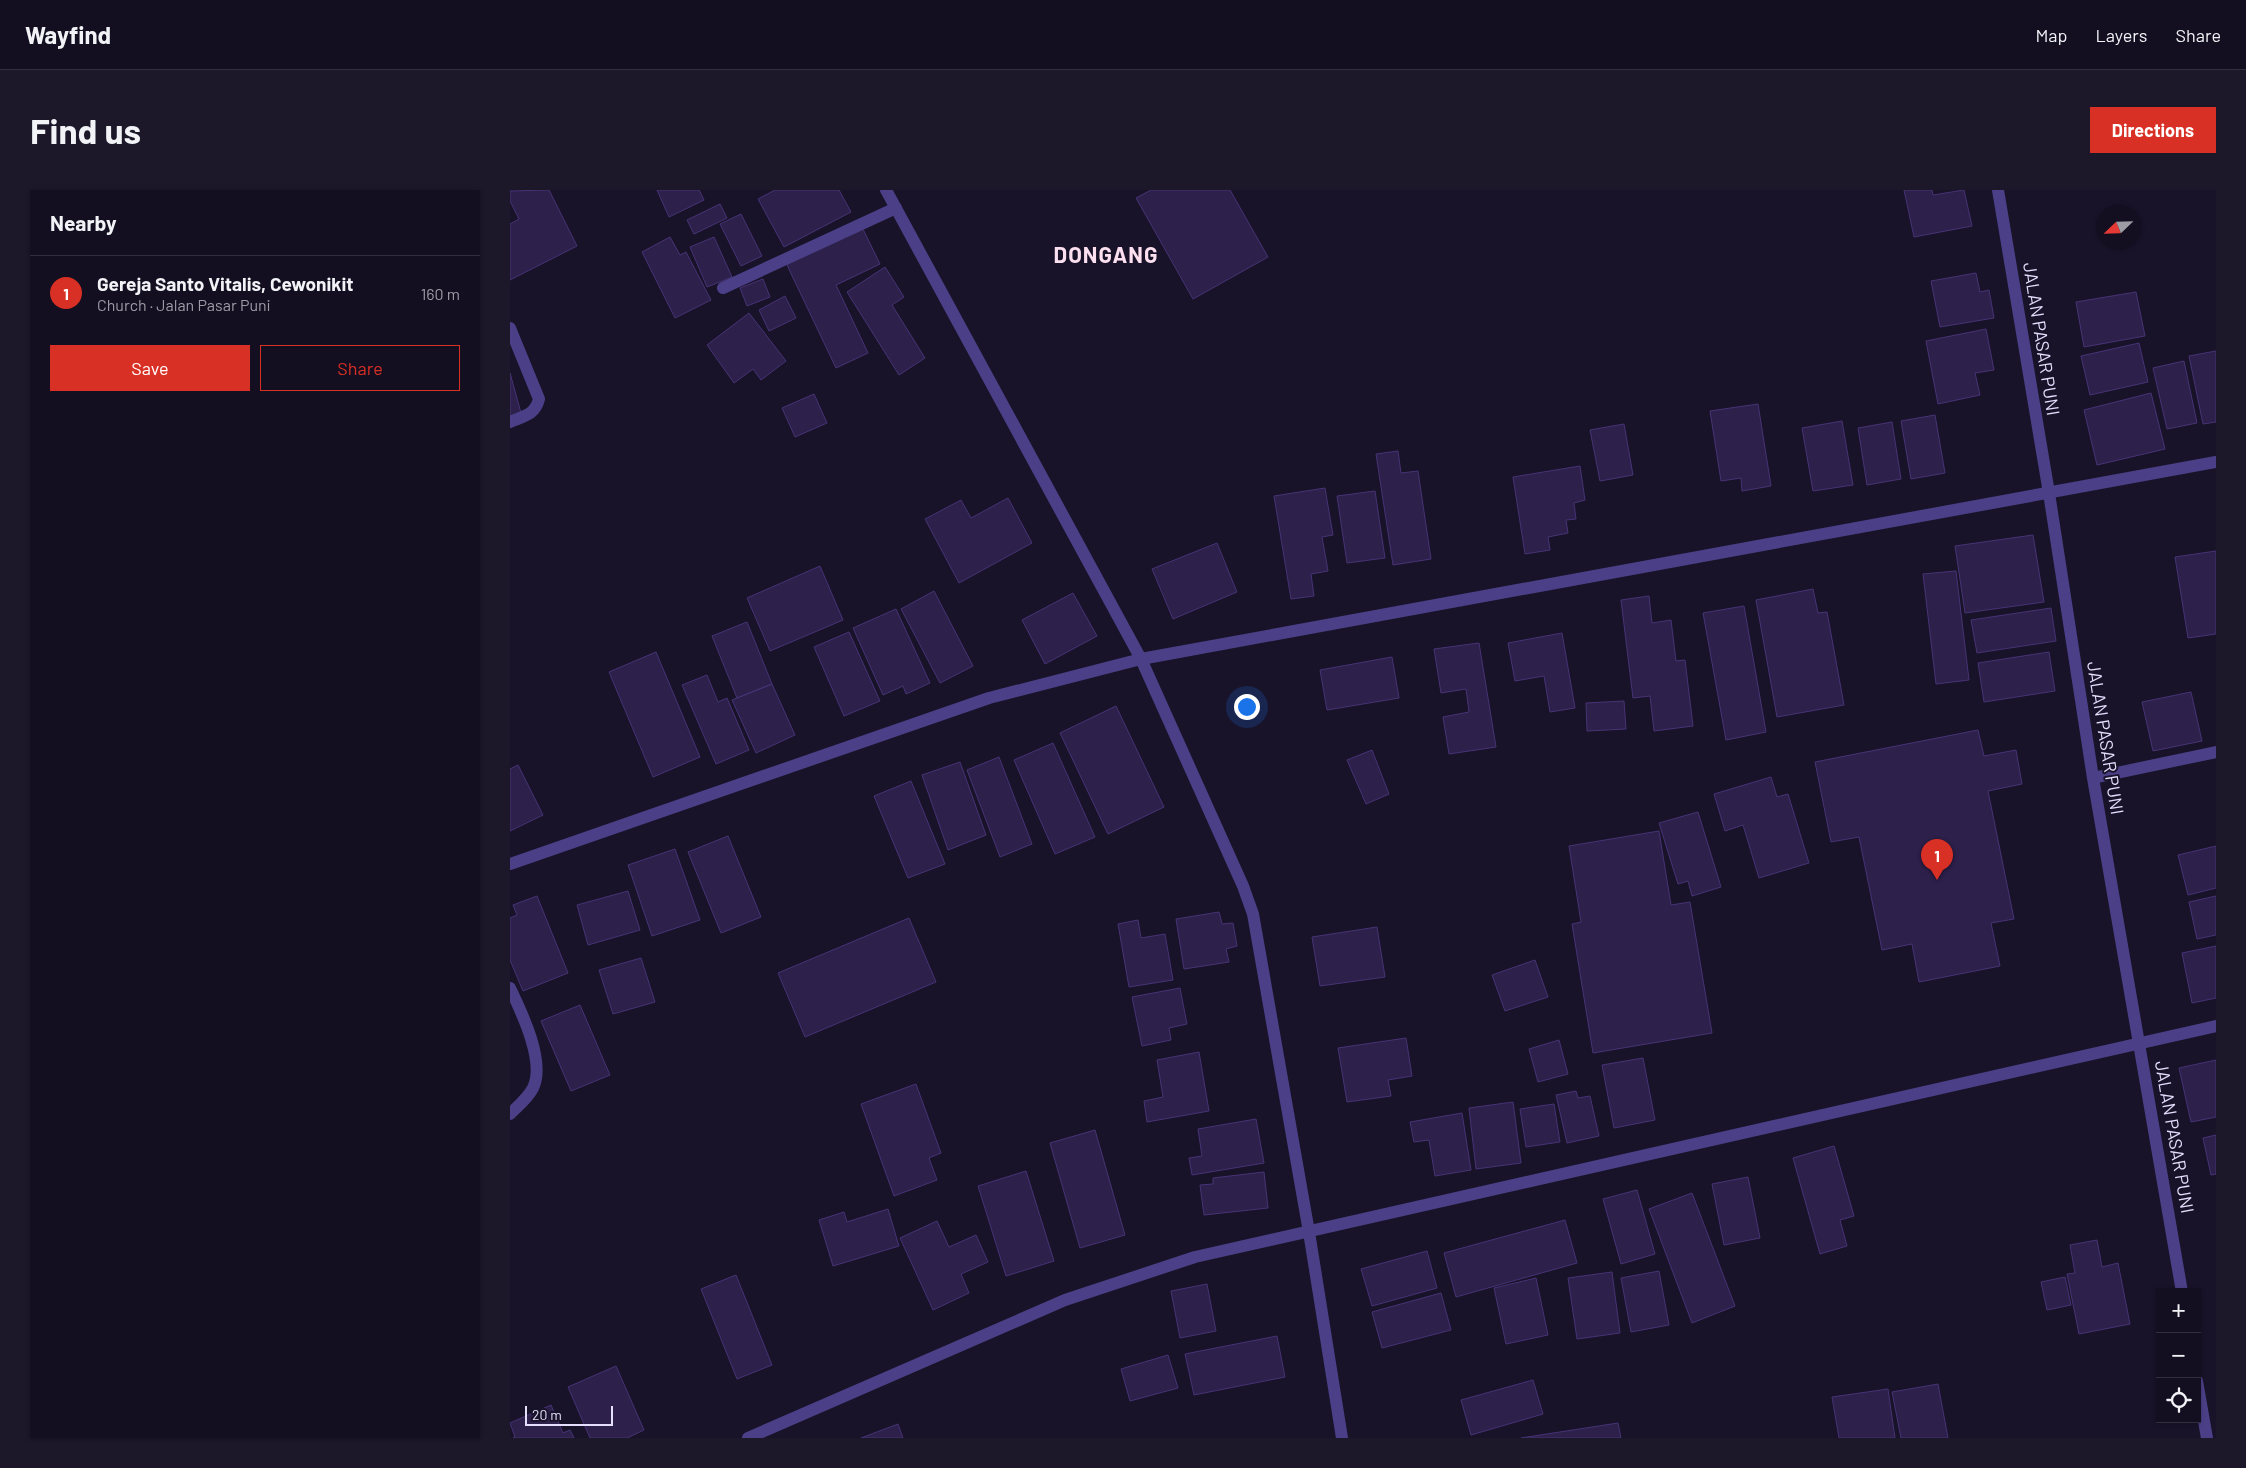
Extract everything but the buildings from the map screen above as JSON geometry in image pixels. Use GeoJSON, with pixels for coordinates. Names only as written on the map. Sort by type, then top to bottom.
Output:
{"type":"FeatureCollection","features":[{"type":"Feature","properties":{"kind":"street"},"geometry":{"type":"LineString","coordinates":[[886,190],[1141,659],[1243,886],[1253,914],[1309,1232],[1342,1438]]}},
{"type":"Feature","properties":{"kind":"street","name":"JALAN PASAR PUNI"},"geometry":{"type":"LineString","coordinates":[[1998,190],[2049,493],[2093,778],[2141,1043],[2181,1288]]}},
{"type":"Feature","properties":{"kind":"street"},"geometry":{"type":"LineString","coordinates":[[723,288],[896,208]]}},
{"type":"Feature","properties":{"kind":"street"},"geometry":{"type":"LineString","coordinates":[[510,328],[539,399],[537,409],[532,413],[510,422]]}},
{"type":"Feature","properties":{"kind":"street"},"geometry":{"type":"LineString","coordinates":[[510,864],[989,698],[1141,659],[2216,462]]}},
{"type":"Feature","properties":{"kind":"street"},"geometry":{"type":"LineString","coordinates":[[2093,778],[2216,752]]}},
{"type":"Feature","properties":{"kind":"street"},"geometry":{"type":"LineString","coordinates":[[510,988],[523,1014],[537,1057],[534,1086],[526,1098],[510,1114]]}},
{"type":"Feature","properties":{"kind":"street"},"geometry":{"type":"LineString","coordinates":[[748,1438],[1065,1300],[1196,1257],[2216,1026]]}},
{"type":"Feature","properties":{"kind":"street"},"geometry":{"type":"LineString","coordinates":[[2201,1404],[2207,1438]]}},
{"type":"Feature","properties":{"kind":"place","name":"Gereja Santo Vitalis, Cewonikit"},"geometry":{"type":"Point","coordinates":[1937,880]}},
{"type":"Feature","properties":{"kind":"district","name":"DONGANG"},"geometry":{"type":"Point","coordinates":[1106,255]}}]}
